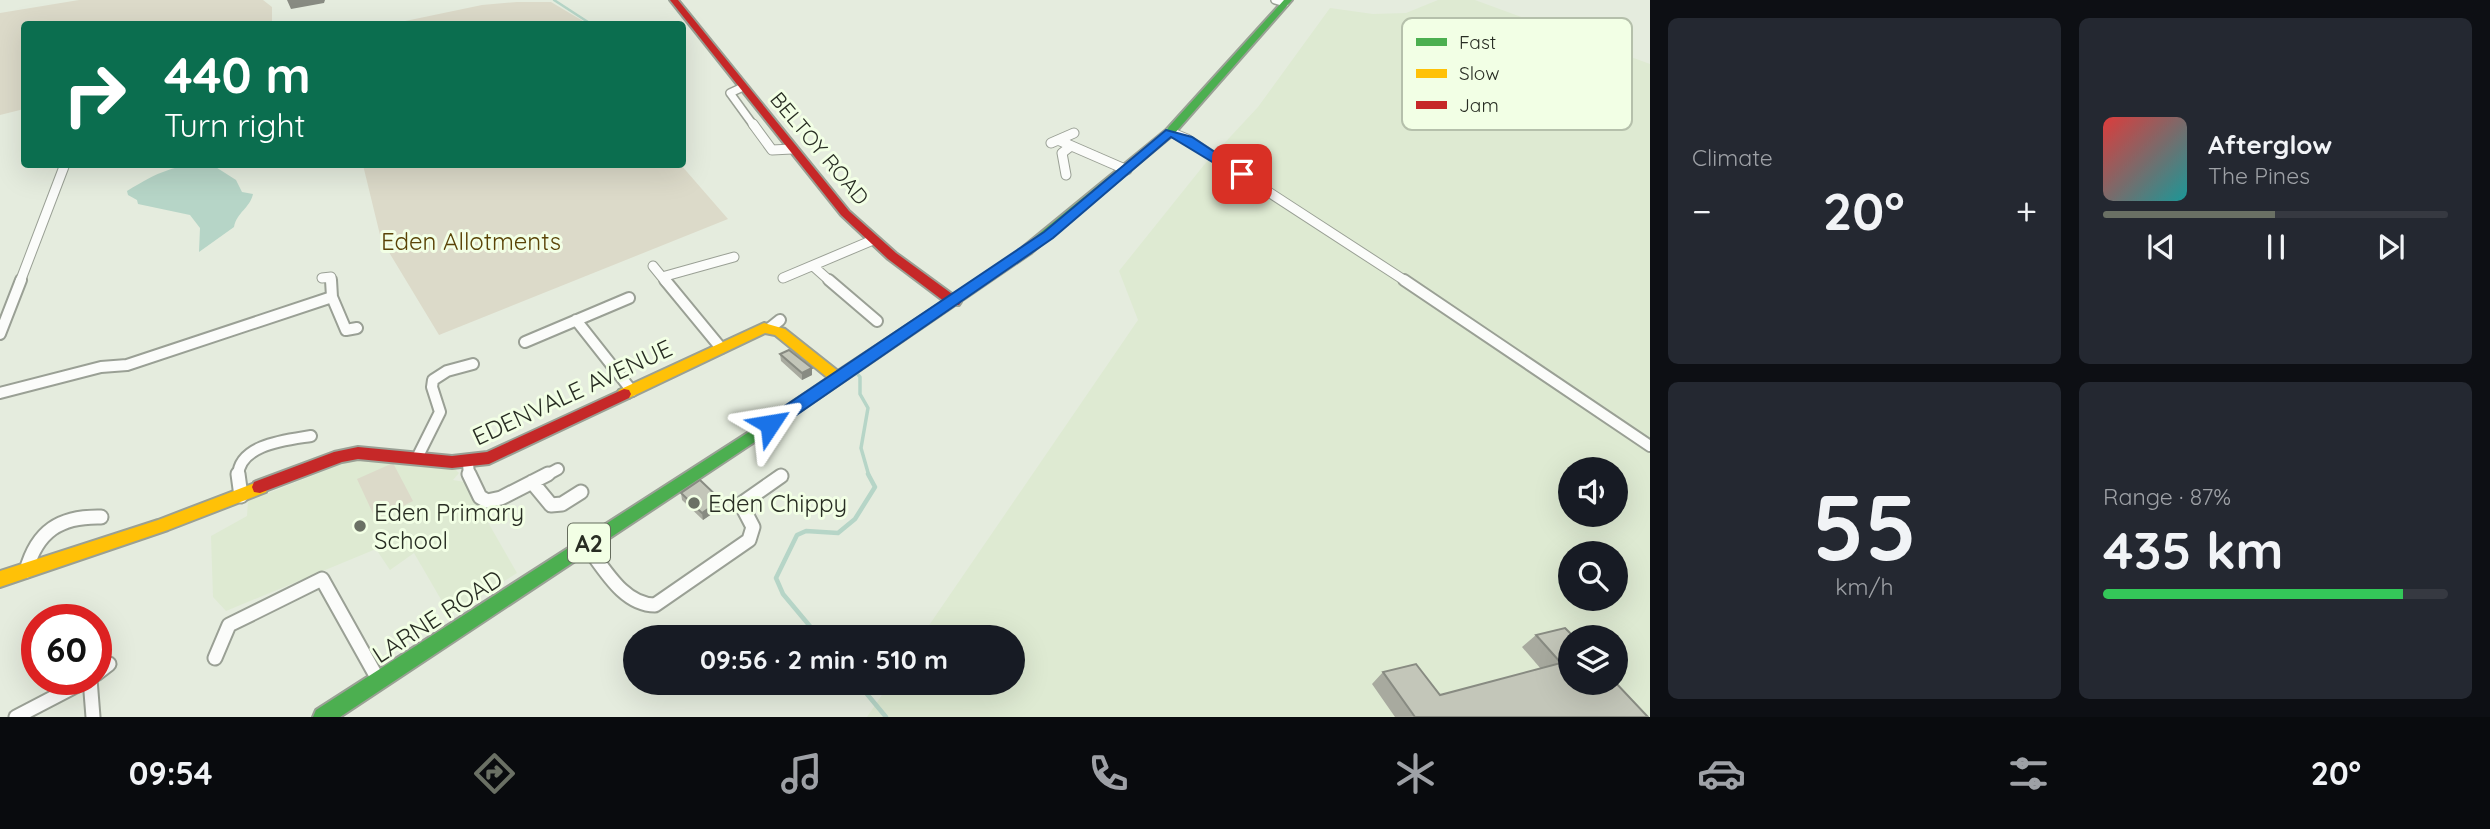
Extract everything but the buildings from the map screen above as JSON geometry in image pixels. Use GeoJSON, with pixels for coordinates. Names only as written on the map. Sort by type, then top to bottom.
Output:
{"type":"FeatureCollection","features":[{"type":"Feature","properties":{"kind":"main road","name":"BELTOY ROAD"},"geometry":{"type":"LineString","coordinates":[[674,0],[829,195],[873,240],[954,302]]}},
{"type":"Feature","properties":{"kind":"main road","name":"LARNE ROAD"},"geometry":{"type":"LineString","coordinates":[[323,717],[839,379],[1048,235],[1170,132],[1282,1]]}},
{"type":"Feature","properties":{"kind":"main road","name":"EDENVALE AVENUE"},"geometry":{"type":"LineString","coordinates":[[0,579],[242,496],[347,454],[369,453],[468,463],[497,455],[775,324],[780,332],[839,379]]}},
{"type":"Feature","properties":{"kind":"street"},"geometry":{"type":"LineString","coordinates":[[1170,132],[1187,139],[1388,269],[1650,446]]}},
{"type":"Feature","properties":{"kind":"street"},"geometry":{"type":"LineString","coordinates":[[1074,133],[1055,142],[1127,170]]}},
{"type":"Feature","properties":{"kind":"street"},"geometry":{"type":"LineString","coordinates":[[1066,175],[1062,153],[1071,146]]}},
{"type":"Feature","properties":{"kind":"street"},"geometry":{"type":"LineString","coordinates":[[0,334],[63,168]]}},
{"type":"Feature","properties":{"kind":"street"},"geometry":{"type":"LineString","coordinates":[[783,278],[873,240]]}},
{"type":"Feature","properties":{"kind":"street"},"geometry":{"type":"LineString","coordinates":[[662,277],[734,257]]}},
{"type":"Feature","properties":{"kind":"street"},"geometry":{"type":"LineString","coordinates":[[653,266],[721,348]]}},
{"type":"Feature","properties":{"kind":"street"},"geometry":{"type":"LineString","coordinates":[[813,266],[877,321]]}},
{"type":"Feature","properties":{"kind":"street"},"geometry":{"type":"LineString","coordinates":[[331,276],[332,297],[351,329],[335,337]]}},
{"type":"Feature","properties":{"kind":"street"},"geometry":{"type":"LineString","coordinates":[[0,393],[100,367],[127,365],[332,297]]}},
{"type":"Feature","properties":{"kind":"street"},"geometry":{"type":"LineString","coordinates":[[525,342],[629,298]]}},
{"type":"Feature","properties":{"kind":"street"},"geometry":{"type":"LineString","coordinates":[[576,320],[632,391]]}},
{"type":"Feature","properties":{"kind":"street"},"geometry":{"type":"LineString","coordinates":[[417,458],[440,412],[432,387],[433,380],[447,370],[473,364]]}},
{"type":"Feature","properties":{"kind":"street"},"geometry":{"type":"LineString","coordinates":[[242,496],[238,473],[243,460],[262,449],[311,436]]}},
{"type":"Feature","properties":{"kind":"street"},"geometry":{"type":"LineString","coordinates":[[468,463],[469,479],[483,500],[501,498],[558,469]]}},
{"type":"Feature","properties":{"kind":"street"},"geometry":{"type":"LineString","coordinates":[[586,545],[631,599],[644,607],[655,605],[749,540],[753,527],[742,511],[741,503],[781,476]]}},
{"type":"Feature","properties":{"kind":"street"},"geometry":{"type":"LineString","coordinates":[[532,482],[551,505],[562,504],[581,492]]}},
{"type":"Feature","properties":{"kind":"street"},"geometry":{"type":"LineString","coordinates":[[26,571],[31,546],[49,527],[79,515],[101,517]]}},
{"type":"Feature","properties":{"kind":"street"},"geometry":{"type":"LineString","coordinates":[[215,658],[229,625],[322,579],[379,681]]}},
{"type":"Feature","properties":{"kind":"street"},"geometry":{"type":"LineString","coordinates":[[16,717],[59,695]]}},
{"type":"Feature","properties":{"kind":"street"},"geometry":{"type":"LineString","coordinates":[[91,695],[93,717]]}},
{"type":"Feature","properties":{"kind":"shaded area"},"geometry":{"type":"Polygon","coordinates":[[[1438,0],[1475,0],[1524,18],[1402,18],[1402,130],[1632,130],[1632,57],[1650,64],[1650,717],[867,717],[882,695],[1025,695],[1025,625],[929,625],[1138,320],[1119,271],[1204,165],[1258,107],[1330,8],[1373,14],[1406,13],[1438,0]]]}},
{"type":"Feature","properties":{"kind":"shaded area"},"geometry":{"type":"Polygon","coordinates":[[[217,168],[236,180],[242,192],[253,194],[234,227],[199,252],[200,228],[190,215],[138,204],[137,200],[128,195],[127,191],[167,170],[217,168]]]}},
{"type":"Feature","properties":{"kind":"shaded area","name":"Eden Primary School"},"geometry":{"type":"Polygon","coordinates":[[[360,457],[454,468],[459,473],[453,480],[465,482],[517,573],[450,615],[414,553],[390,570],[376,549],[226,611],[213,597],[211,536],[247,516],[248,501],[360,457]]]}},
{"type":"Feature","properties":{"kind":"green space"},"geometry":{"type":"Polygon","coordinates":[[[79,0],[263,0],[272,7],[272,21],[21,21],[21,110],[0,115],[0,13],[79,0]]]}},
{"type":"Feature","properties":{"kind":"green space"},"geometry":{"type":"Polygon","coordinates":[[[551,2],[583,21],[405,21],[482,5],[551,2]]]}},
{"type":"Feature","properties":{"kind":"green space","name":"Eden Allotments"},"geometry":{"type":"Polygon","coordinates":[[[364,168],[684,168],[728,219],[439,335],[381,239],[364,168]]]}},
{"type":"Feature","properties":{"kind":"green space"},"geometry":{"type":"Polygon","coordinates":[[[393,463],[413,501],[376,520],[357,479],[393,463]]]}},
{"type":"Feature","properties":{"kind":"waterway"},"geometry":{"type":"LineString","coordinates":[[554,0],[586,21]]}},
{"type":"Feature","properties":{"kind":"waterway"},"geometry":{"type":"LineString","coordinates":[[855,371],[860,377],[860,394],[868,408],[861,448],[869,476]]}},
{"type":"Feature","properties":{"kind":"waterway"},"geometry":{"type":"LineString","coordinates":[[809,625],[783,594],[776,578],[797,535],[806,531],[838,533],[855,519],[875,487],[869,476]]}},
{"type":"Feature","properties":{"kind":"waterway"},"geometry":{"type":"LineString","coordinates":[[868,695],[886,717]]}},
{"type":"Feature","properties":{"kind":"traffic: fast"},"geometry":{"type":"LineString","coordinates":[[1027,250],[1170,132],[1288,0]]}},
{"type":"Feature","properties":{"kind":"traffic: fast"},"geometry":{"type":"LineString","coordinates":[[323,717],[763,429]]}},
{"type":"Feature","properties":{"kind":"traffic: slow"},"geometry":{"type":"LineString","coordinates":[[763,429],[1027,250]]}},
{"type":"Feature","properties":{"kind":"traffic: slow"},"geometry":{"type":"LineString","coordinates":[[624,394],[764,328],[780,332],[839,379]]}},
{"type":"Feature","properties":{"kind":"traffic: slow"},"geometry":{"type":"LineString","coordinates":[[0,579],[162,525],[260,487]]}},
{"type":"Feature","properties":{"kind":"traffic: jam"},"geometry":{"type":"LineString","coordinates":[[674,0],[845,213],[892,256],[954,302]]}},
{"type":"Feature","properties":{"kind":"traffic: jam"},"geometry":{"type":"LineString","coordinates":[[260,487],[340,456],[358,453],[452,462],[489,458],[624,394]]}},
{"type":"Feature","properties":{"kind":"place","name":"Eden Chippy"},"geometry":{"type":"Point","coordinates":[694,503]}},
{"type":"Feature","properties":{"kind":"place","name":"Eden Primary School"},"geometry":{"type":"Point","coordinates":[360,526]}},
{"type":"Feature","properties":{"kind":"route"},"geometry":{"type":"LineString","coordinates":[[770,424],[954,302],[1048,235],[1170,132],[1187,139],[1242,174]]}}]}
